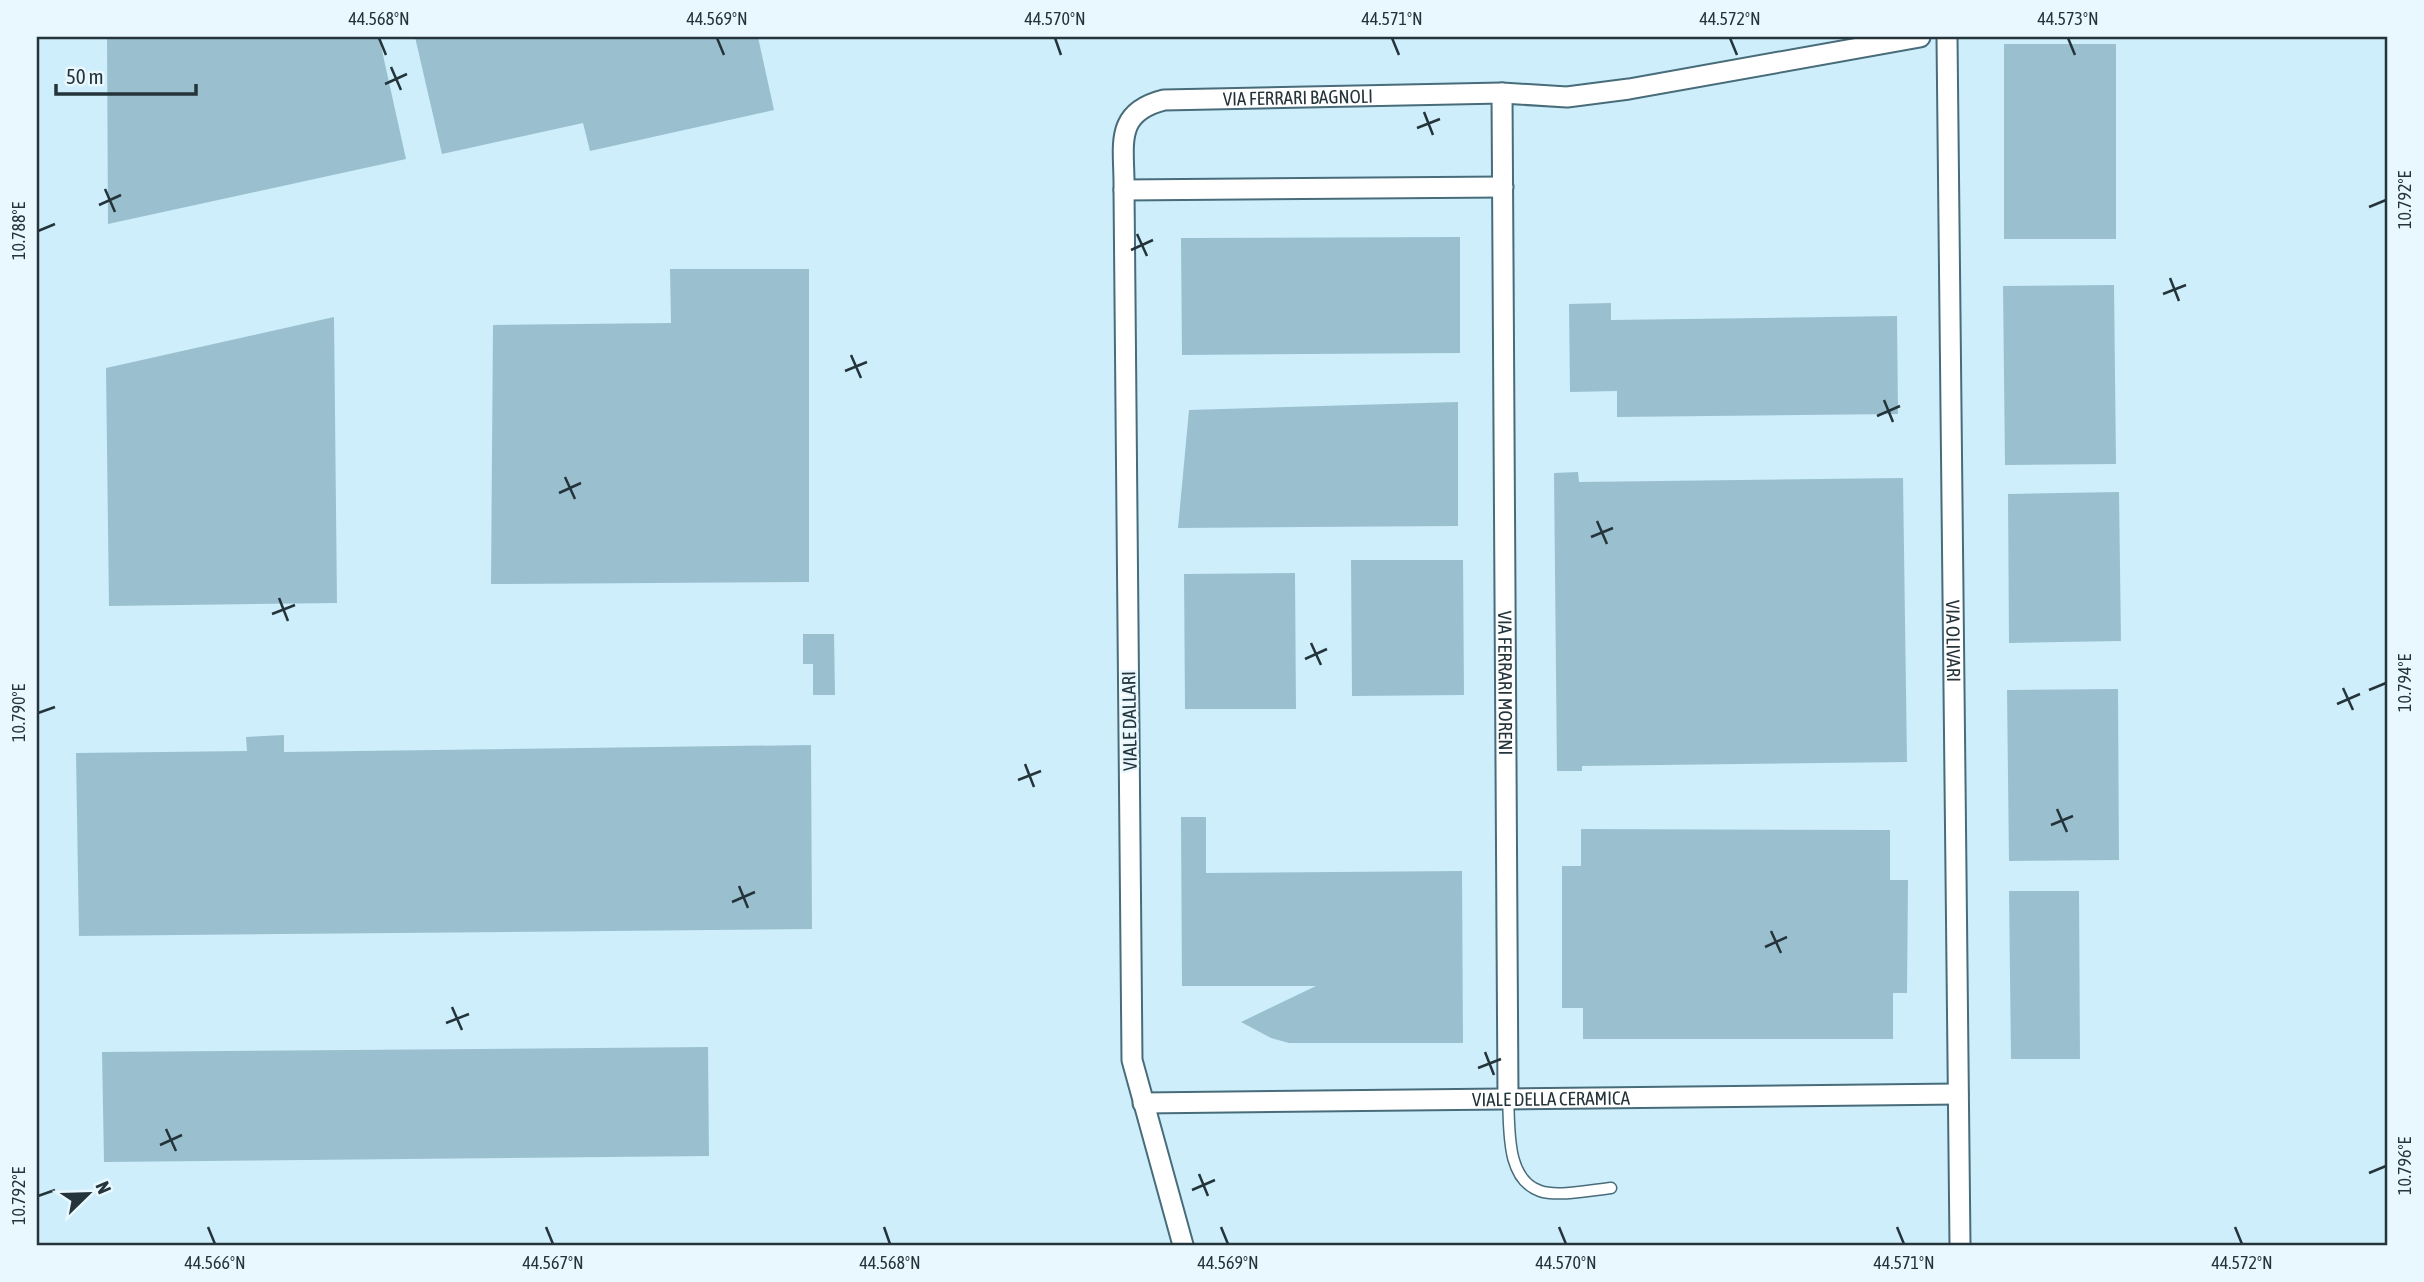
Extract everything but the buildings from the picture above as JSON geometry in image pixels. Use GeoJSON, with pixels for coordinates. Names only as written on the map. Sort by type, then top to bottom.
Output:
{"type":"FeatureCollection","features":[{"type":"Feature","properties":{"kind":"street","name":"VIA FERRARI BAGNOLI"},"geometry":{"type":"LineString","coordinates":[[1124,190],[1125,128],[1134,112],[1148,104],[1164,100],[1502,93],[1567,97],[1629,89],[1920,37]]}},
{"type":"Feature","properties":{"kind":"street","name":"VIA OLIVARI"},"geometry":{"type":"LineString","coordinates":[[1947,37],[1960,1245]]}},
{"type":"Feature","properties":{"kind":"street","name":"VIA FERRARI MORENI"},"geometry":{"type":"LineString","coordinates":[[1502,93],[1508,1098]]}},
{"type":"Feature","properties":{"kind":"street"},"geometry":{"type":"LineString","coordinates":[[1124,190],[1503,187]]}},
{"type":"Feature","properties":{"kind":"street","name":"VIALE DALLARI"},"geometry":{"type":"LineString","coordinates":[[1124,190],[1132,1060],[1183,1245]]}},
{"type":"Feature","properties":{"kind":"street","name":"VIALE DELLA CERAMICA"},"geometry":{"type":"LineString","coordinates":[[1143,1103],[1958,1094]]}},
{"type":"Feature","properties":{"kind":"lane","name":"VIA FERRARI MORENI"},"geometry":{"type":"LineString","coordinates":[[1508,1098],[1514,1164],[1525,1180],[1539,1191],[1611,1188]]}}]}
